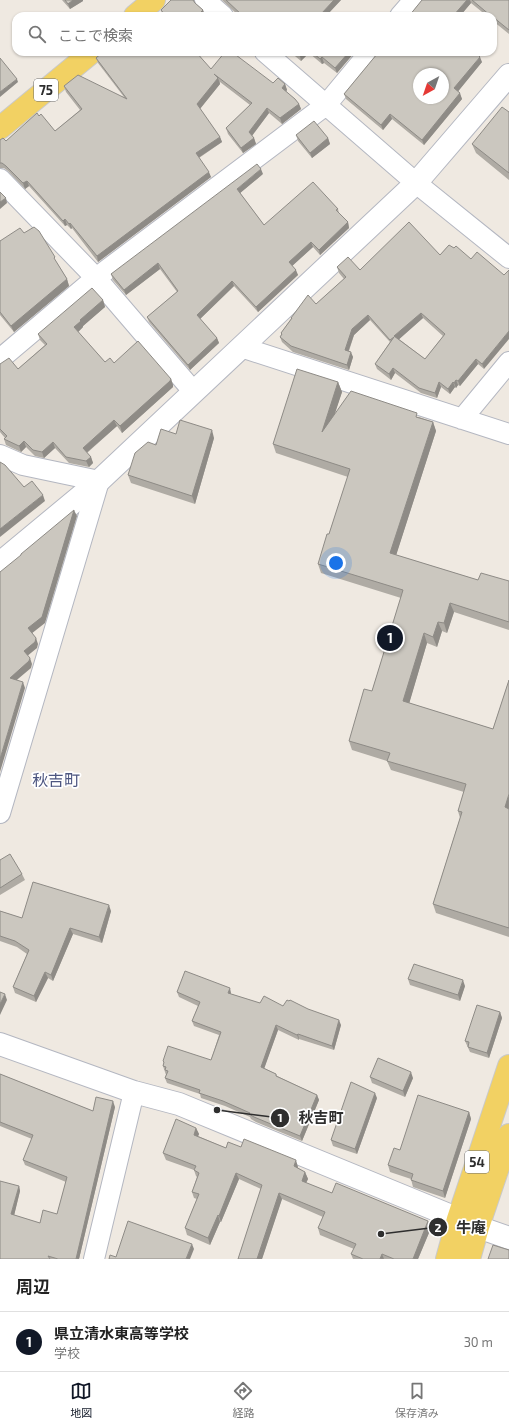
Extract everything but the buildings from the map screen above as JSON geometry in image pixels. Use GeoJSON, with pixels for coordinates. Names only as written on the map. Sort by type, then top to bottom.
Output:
{"type":"FeatureCollection","features":[{"type":"Feature","properties":{"kind":"main road"},"geometry":{"type":"LineString","coordinates":[[140,12],[154,0]]}},
{"type":"Feature","properties":{"kind":"main road","name":"75"},"geometry":{"type":"LineString","coordinates":[[0,128],[87,56]]}},
{"type":"Feature","properties":{"kind":"main road","name":"54"},"geometry":{"type":"LineString","coordinates":[[447,1259],[458,1219],[509,1066]]}},
{"type":"Feature","properties":{"kind":"main road","name":"54"},"geometry":{"type":"LineString","coordinates":[[469,1259],[478,1227],[509,1135]]}},
{"type":"Feature","properties":{"kind":"street"},"geometry":{"type":"LineString","coordinates":[[205,0],[218,12]]}},
{"type":"Feature","properties":{"kind":"street"},"geometry":{"type":"LineString","coordinates":[[404,12],[414,0]]}},
{"type":"Feature","properties":{"kind":"street"},"geometry":{"type":"LineString","coordinates":[[270,56],[416,183],[509,258]]}},
{"type":"Feature","properties":{"kind":"street"},"geometry":{"type":"LineString","coordinates":[[0,359],[96,278],[326,105],[367,56]]}},
{"type":"Feature","properties":{"kind":"street"},"geometry":{"type":"LineString","coordinates":[[0,563],[99,481],[416,183],[509,75]]}},
{"type":"Feature","properties":{"kind":"street"},"geometry":{"type":"LineString","coordinates":[[0,178],[96,278],[194,392]]}},
{"type":"Feature","properties":{"kind":"street"},"geometry":{"type":"LineString","coordinates":[[241,348],[509,434]]}},
{"type":"Feature","properties":{"kind":"street"},"geometry":{"type":"LineString","coordinates":[[462,419],[509,362]]}},
{"type":"Feature","properties":{"kind":"street"},"geometry":{"type":"LineString","coordinates":[[0,455],[24,465],[99,481]]}},
{"type":"Feature","properties":{"kind":"street"},"geometry":{"type":"LineString","coordinates":[[0,813],[3,790],[99,481]]}},
{"type":"Feature","properties":{"kind":"street"},"geometry":{"type":"LineString","coordinates":[[0,1044],[134,1092],[180,1104],[458,1219],[509,1238]]}},
{"type":"Feature","properties":{"kind":"street"},"geometry":{"type":"LineString","coordinates":[[94,1259],[134,1092]]}},
{"type":"Feature","properties":{"kind":"place","name":"県立清水東高等学校"},"geometry":{"type":"Point","coordinates":[390,638]}},
{"type":"Feature","properties":{"kind":"place","name":"秋吉町"},"geometry":{"type":"Point","coordinates":[217,1110]}},
{"type":"Feature","properties":{"kind":"place","name":"牛庵"},"geometry":{"type":"Point","coordinates":[381,1234]}},
{"type":"Feature","properties":{"kind":"district","name":"秋吉町"},"geometry":{"type":"Point","coordinates":[56,779]}}]}
